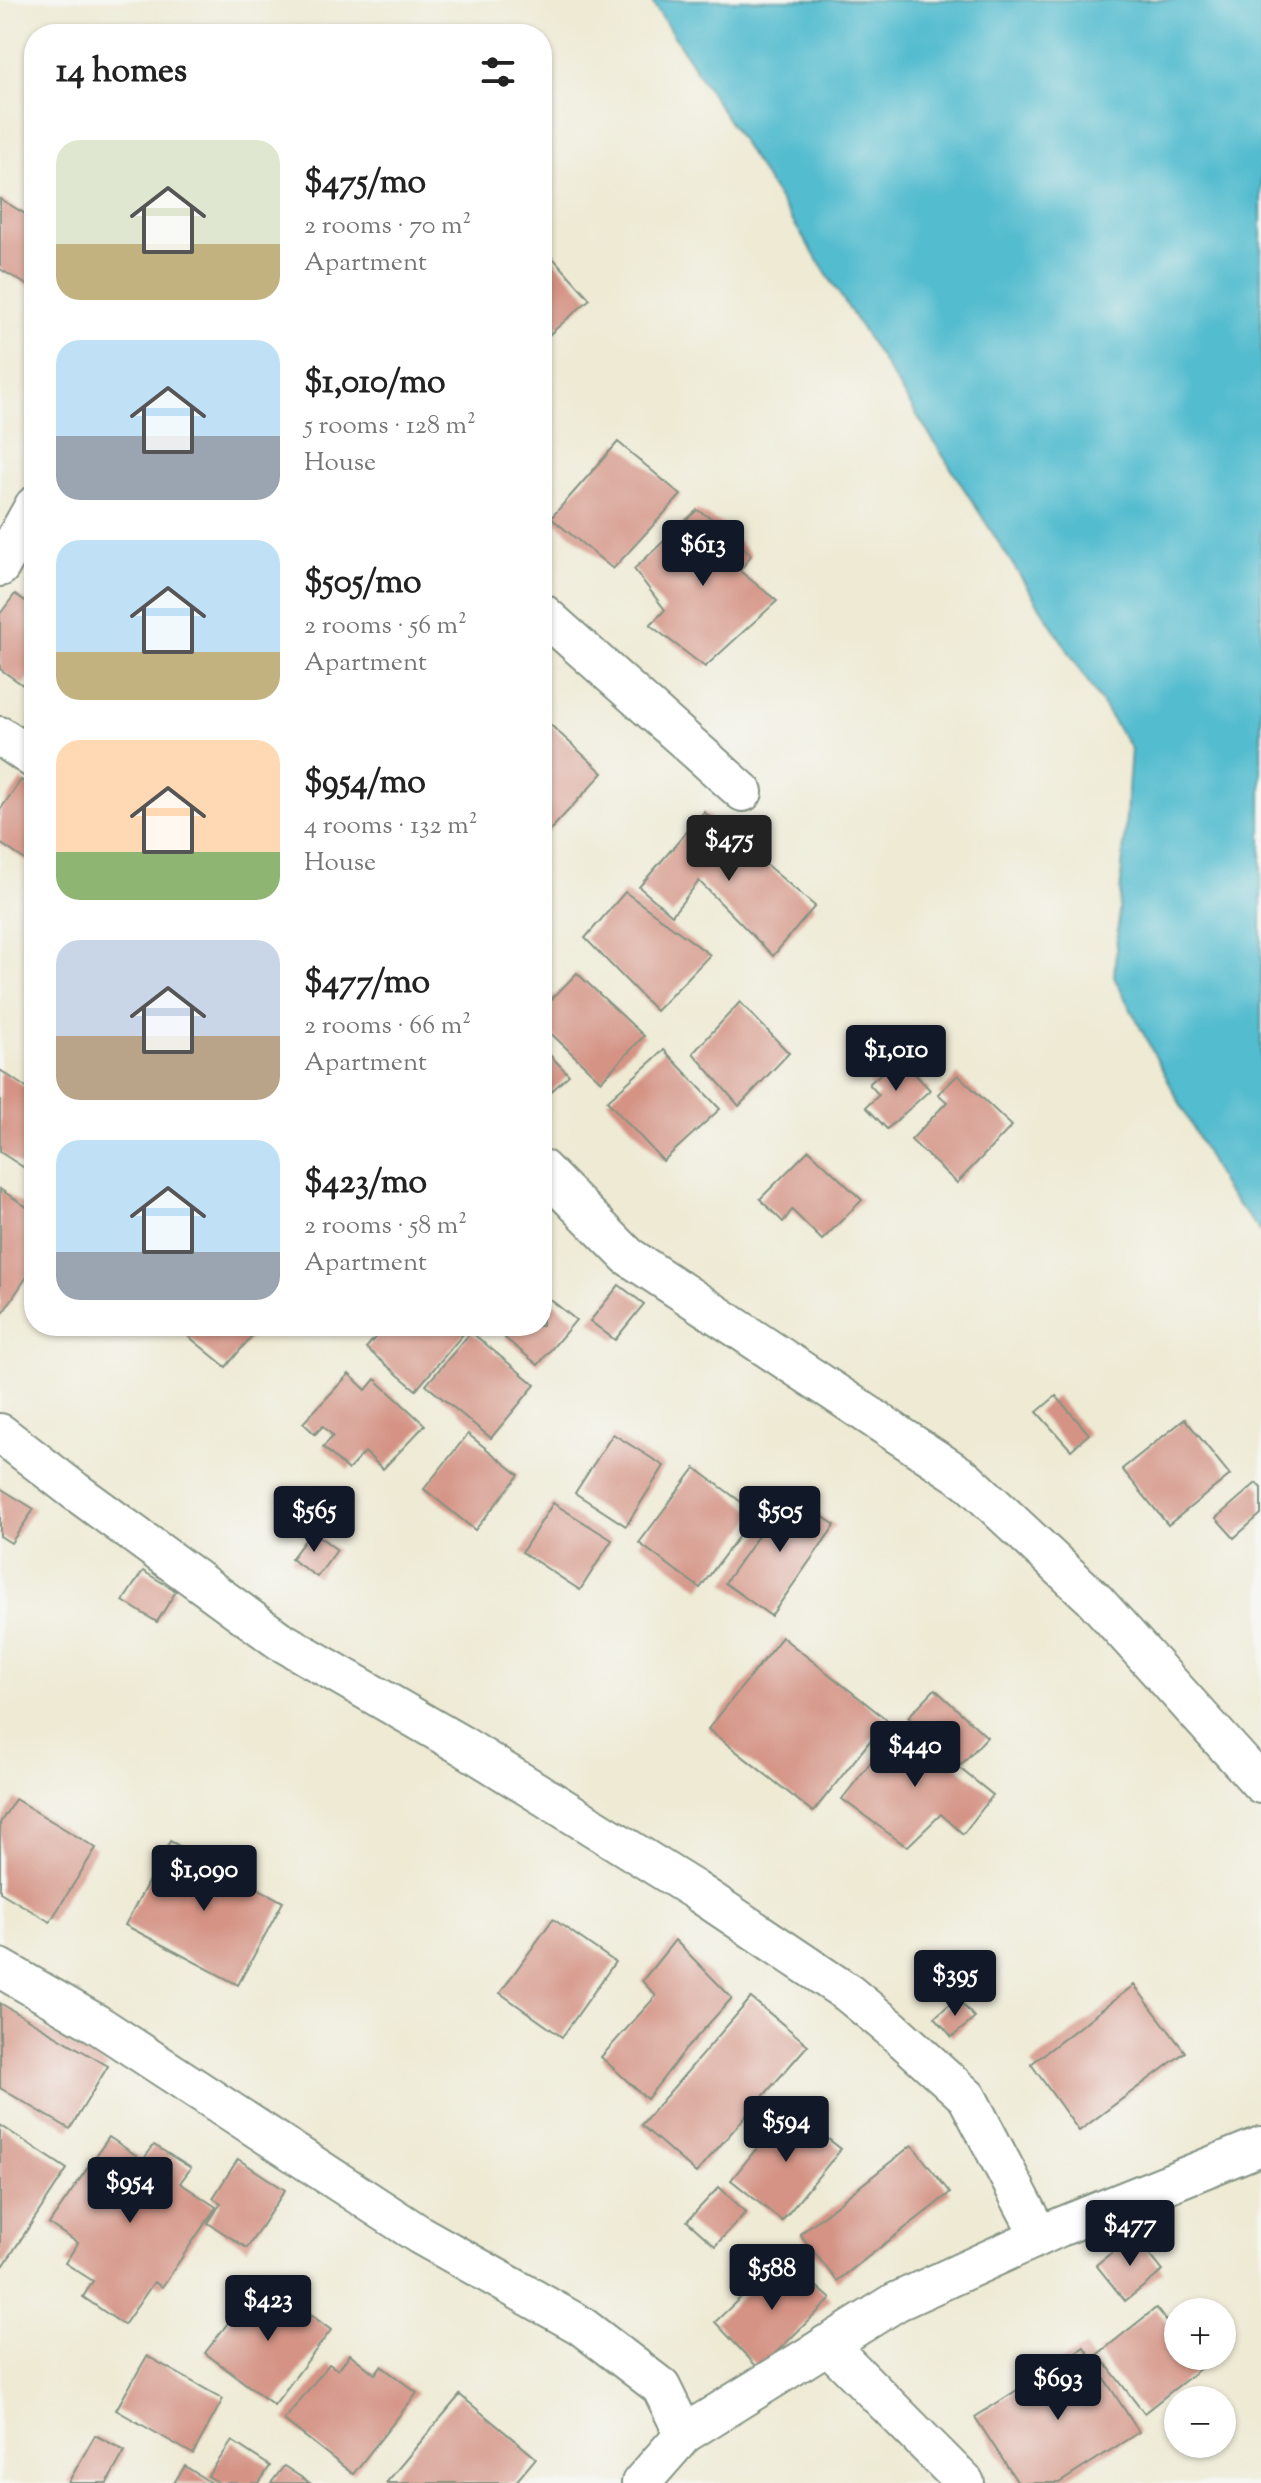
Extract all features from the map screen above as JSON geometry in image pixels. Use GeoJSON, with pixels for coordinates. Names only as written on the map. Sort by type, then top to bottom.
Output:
{"type":"FeatureCollection","features":[{"type":"Feature","properties":{"kind":"street"},"geometry":{"type":"LineString","coordinates":[[0,567],[24,524]]}},
{"type":"Feature","properties":{"kind":"street"},"geometry":{"type":"LineString","coordinates":[[552,622],[743,792]]}},
{"type":"Feature","properties":{"kind":"street"},"geometry":{"type":"LineString","coordinates":[[0,736],[24,752]]}},
{"type":"Feature","properties":{"kind":"street"},"geometry":{"type":"LineString","coordinates":[[552,1179],[628,1256],[967,1480],[1094,1599],[1261,1784]]}},
{"type":"Feature","properties":{"kind":"street"},"geometry":{"type":"LineString","coordinates":[[0,1433],[279,1640],[463,1746],[612,1838],[848,1993],[967,2097],[1040,2236]]}},
{"type":"Feature","properties":{"kind":"street"},"geometry":{"type":"LineString","coordinates":[[0,1968],[97,2024],[420,2235],[580,2325],[661,2387],[684,2434]]}},
{"type":"Feature","properties":{"kind":"street"},"geometry":{"type":"LineString","coordinates":[[641,2483],[684,2434],[896,2302],[1040,2236],[1261,2146]]}},
{"type":"Feature","properties":{"kind":"street"},"geometry":{"type":"LineString","coordinates":[[827,2344],[965,2483]]}},
{"type":"Feature","properties":{"kind":"water"},"geometry":{"type":"Polygon","coordinates":[[[651,0],[1261,0],[1261,1232],[1225,1190],[1114,977],[1131,749],[651,0]]]}},
{"type":"Feature","properties":{"kind":"building"},"geometry":{"type":"Polygon","coordinates":[[[0,199],[24,213],[24,283],[0,269],[0,199]]]}},
{"type":"Feature","properties":{"kind":"building"},"geometry":{"type":"Polygon","coordinates":[[[552,257],[590,299],[552,332],[552,257]]]}},
{"type":"Feature","properties":{"kind":"building"},"geometry":{"type":"Polygon","coordinates":[[[618,442],[681,495],[613,569],[552,517],[618,442]]]}},
{"type":"Feature","properties":{"kind":"building"},"geometry":{"type":"Polygon","coordinates":[[[697,510],[722,524],[751,555],[740,571],[777,601],[705,667],[650,625],[665,610],[634,569],[697,510]]]}},
{"type":"Feature","properties":{"kind":"building"},"geometry":{"type":"Polygon","coordinates":[[[15,594],[24,600],[23,685],[0,669],[0,614],[15,594]]]}},
{"type":"Feature","properties":{"kind":"building"},"geometry":{"type":"Polygon","coordinates":[[[552,726],[603,773],[552,828],[552,726]]]}},
{"type":"Feature","properties":{"kind":"building"},"geometry":{"type":"Polygon","coordinates":[[[21,780],[24,782],[24,859],[0,843],[0,810],[21,780]]]}},
{"type":"Feature","properties":{"kind":"building"},"geometry":{"type":"Polygon","coordinates":[[[704,812],[815,906],[773,956],[699,881],[672,915],[639,887],[704,812]]]}},
{"type":"Feature","properties":{"kind":"building"},"geometry":{"type":"Polygon","coordinates":[[[625,892],[710,955],[656,1011],[585,938],[625,892]]]}},
{"type":"Feature","properties":{"kind":"building"},"geometry":{"type":"Polygon","coordinates":[[[577,973],[644,1036],[601,1081],[552,1034],[552,999],[577,973]]]}},
{"type":"Feature","properties":{"kind":"building"},"geometry":{"type":"Polygon","coordinates":[[[740,1002],[789,1053],[739,1106],[693,1053],[740,1002]]]}},
{"type":"Feature","properties":{"kind":"building"},"geometry":{"type":"Polygon","coordinates":[[[664,1050],[720,1109],[663,1161],[607,1101],[664,1050]]]}},
{"type":"Feature","properties":{"kind":"building"},"geometry":{"type":"Polygon","coordinates":[[[552,1057],[569,1075],[552,1091],[552,1057]]]}},
{"type":"Feature","properties":{"kind":"building"},"geometry":{"type":"Polygon","coordinates":[[[899,1057],[930,1090],[887,1129],[866,1107],[879,1095],[869,1084],[899,1057]]]}},
{"type":"Feature","properties":{"kind":"building"},"geometry":{"type":"Polygon","coordinates":[[[0,1070],[24,1086],[24,1168],[0,1152],[0,1070]]]}},
{"type":"Feature","properties":{"kind":"building"},"geometry":{"type":"Polygon","coordinates":[[[958,1075],[1012,1126],[957,1183],[911,1140],[947,1102],[938,1094],[958,1075]]]}},
{"type":"Feature","properties":{"kind":"building"},"geometry":{"type":"Polygon","coordinates":[[[809,1150],[862,1200],[822,1240],[792,1210],[783,1222],[760,1199],[809,1150]]]}},
{"type":"Feature","properties":{"kind":"building"},"geometry":{"type":"Polygon","coordinates":[[[0,1189],[24,1205],[24,1281],[0,1317],[0,1189]]]}},
{"type":"Feature","properties":{"kind":"building"},"geometry":{"type":"Polygon","coordinates":[[[619,1285],[644,1304],[615,1340],[590,1321],[619,1285]]]}},
{"type":"Feature","properties":{"kind":"building"},"geometry":{"type":"Polygon","coordinates":[[[552,1301],[576,1320],[538,1365],[505,1338],[552,1336],[552,1301]]]}},
{"type":"Feature","properties":{"kind":"building"},"geometry":{"type":"Polygon","coordinates":[[[188,1336],[252,1336],[226,1367],[188,1336]]]}},
{"type":"Feature","properties":{"kind":"building"},"geometry":{"type":"Polygon","coordinates":[[[376,1336],[462,1336],[416,1390],[366,1348],[376,1336]]]}},
{"type":"Feature","properties":{"kind":"building"},"geometry":{"type":"Polygon","coordinates":[[[468,1336],[476,1336],[535,1385],[491,1438],[426,1385],[468,1336]]]}},
{"type":"Feature","properties":{"kind":"building"},"geometry":{"type":"Polygon","coordinates":[[[349,1374],[366,1390],[375,1379],[425,1425],[383,1469],[365,1452],[348,1470],[323,1447],[333,1436],[323,1426],[315,1434],[303,1423],[349,1374]]]}},
{"type":"Feature","properties":{"kind":"building"},"geometry":{"type":"Polygon","coordinates":[[[1056,1396],[1089,1434],[1071,1450],[1037,1412],[1056,1396]]]}},
{"type":"Feature","properties":{"kind":"building"},"geometry":{"type":"Polygon","coordinates":[[[1185,1419],[1230,1475],[1168,1525],[1122,1469],[1185,1419]]]}},
{"type":"Feature","properties":{"kind":"building"},"geometry":{"type":"Polygon","coordinates":[[[468,1434],[519,1475],[475,1530],[424,1489],[468,1434]]]}},
{"type":"Feature","properties":{"kind":"building"},"geometry":{"type":"Polygon","coordinates":[[[613,1434],[664,1466],[626,1526],[575,1493],[613,1434]]]}},
{"type":"Feature","properties":{"kind":"building"},"geometry":{"type":"Polygon","coordinates":[[[695,1468],[756,1513],[700,1588],[639,1543],[695,1468]]]}},
{"type":"Feature","properties":{"kind":"building"},"geometry":{"type":"Polygon","coordinates":[[[1256,1483],[1261,1488],[1261,1514],[1234,1538],[1216,1518],[1256,1483]]]}},
{"type":"Feature","properties":{"kind":"building"},"geometry":{"type":"Polygon","coordinates":[[[0,1488],[34,1509],[11,1543],[0,1536],[0,1488]]]}},
{"type":"Feature","properties":{"kind":"building"},"geometry":{"type":"Polygon","coordinates":[[[788,1493],[835,1525],[771,1616],[725,1583],[788,1493]]]}},
{"type":"Feature","properties":{"kind":"building"},"geometry":{"type":"Polygon","coordinates":[[[553,1503],[612,1540],[580,1590],[522,1552],[553,1503]]]}},
{"type":"Feature","properties":{"kind":"building"},"geometry":{"type":"Polygon","coordinates":[[[312,1531],[337,1550],[317,1577],[291,1559],[312,1531]]]}},
{"type":"Feature","properties":{"kind":"building"},"geometry":{"type":"Polygon","coordinates":[[[143,1571],[176,1591],[157,1622],[123,1601],[143,1571]]]}},
{"type":"Feature","properties":{"kind":"building"},"geometry":{"type":"Polygon","coordinates":[[[782,1637],[887,1720],[813,1812],[708,1729],[782,1637]]]}},
{"type":"Feature","properties":{"kind":"building"},"geometry":{"type":"Polygon","coordinates":[[[935,1689],[987,1737],[961,1765],[908,1717],[935,1689]]]}},
{"type":"Feature","properties":{"kind":"building"},"geometry":{"type":"Polygon","coordinates":[[[902,1722],[993,1795],[963,1834],[941,1814],[907,1847],[842,1799],[902,1722]]]}},
{"type":"Feature","properties":{"kind":"building"},"geometry":{"type":"Polygon","coordinates":[[[15,1799],[96,1848],[50,1922],[0,1892],[0,1823],[15,1799]]]}},
{"type":"Feature","properties":{"kind":"building"},"geometry":{"type":"Polygon","coordinates":[[[170,1841],[283,1902],[238,1985],[125,1925],[170,1841]]]}},
{"type":"Feature","properties":{"kind":"building"},"geometry":{"type":"Polygon","coordinates":[[[553,1919],[615,1962],[562,2037],[500,1993],[553,1919]]]}},
{"type":"Feature","properties":{"kind":"building"},"geometry":{"type":"Polygon","coordinates":[[[675,1940],[732,1998],[647,2099],[601,2057],[656,1996],[642,1981],[675,1940]]]}},
{"type":"Feature","properties":{"kind":"building"},"geometry":{"type":"Polygon","coordinates":[[[1134,1985],[1185,2052],[1079,2131],[1031,2064],[1134,1985]]]}},
{"type":"Feature","properties":{"kind":"building"},"geometry":{"type":"Polygon","coordinates":[[[751,1998],[808,2045],[696,2173],[641,2125],[751,1998]]]}},
{"type":"Feature","properties":{"kind":"building"},"geometry":{"type":"Polygon","coordinates":[[[957,1998],[975,2018],[952,2037],[935,2017],[957,1998]]]}},
{"type":"Feature","properties":{"kind":"building"},"geometry":{"type":"Polygon","coordinates":[[[0,2003],[108,2066],[70,2129],[0,2088],[0,2003]]]}},
{"type":"Feature","properties":{"kind":"building"},"geometry":{"type":"Polygon","coordinates":[[[789,2108],[841,2149],[782,2221],[731,2180],[789,2108]]]}},
{"type":"Feature","properties":{"kind":"building"},"geometry":{"type":"Polygon","coordinates":[[[0,2125],[67,2169],[4,2265],[0,2262],[0,2125]]]}},
{"type":"Feature","properties":{"kind":"building"},"geometry":{"type":"Polygon","coordinates":[[[109,2137],[143,2160],[154,2145],[191,2168],[180,2183],[216,2207],[162,2287],[154,2282],[124,2325],[83,2297],[93,2281],[65,2263],[78,2243],[49,2224],[109,2137]]]}},
{"type":"Feature","properties":{"kind":"building"},"geometry":{"type":"Polygon","coordinates":[[[912,2145],[950,2193],[837,2281],[800,2234],[912,2145]]]}},
{"type":"Feature","properties":{"kind":"building"},"geometry":{"type":"Polygon","coordinates":[[[238,2159],[285,2190],[247,2248],[208,2223],[221,2203],[213,2198],[238,2159]]]}},
{"type":"Feature","properties":{"kind":"building"},"geometry":{"type":"Polygon","coordinates":[[[719,2187],[746,2212],[715,2246],[687,2221],[719,2187]]]}},
{"type":"Feature","properties":{"kind":"building"},"geometry":{"type":"Polygon","coordinates":[[[1134,2235],[1163,2271],[1125,2301],[1096,2265],[1134,2235]]]}},
{"type":"Feature","properties":{"kind":"building"},"geometry":{"type":"Polygon","coordinates":[[[783,2257],[831,2299],[759,2369],[715,2322],[783,2257]]]}},
{"type":"Feature","properties":{"kind":"building"},"geometry":{"type":"Polygon","coordinates":[[[275,2288],[331,2330],[274,2405],[205,2353],[254,2289],[266,2299],[275,2288]]]}},
{"type":"Feature","properties":{"kind":"building"},"geometry":{"type":"Polygon","coordinates":[[[1156,2308],[1164,2318],[1164,2370],[1198,2370],[1178,2386],[1164,2386],[1164,2397],[1144,2413],[1098,2354],[1156,2308]]]}},
{"type":"Feature","properties":{"kind":"building"},"geometry":{"type":"Polygon","coordinates":[[[1084,2347],[1139,2432],[1059,2483],[1018,2483],[975,2417],[1084,2347]]]}},
{"type":"Feature","properties":{"kind":"building"},"geometry":{"type":"Polygon","coordinates":[[[350,2354],[375,2374],[381,2366],[417,2393],[353,2474],[284,2420],[329,2364],[338,2370],[350,2354]]]}},
{"type":"Feature","properties":{"kind":"building"},"geometry":{"type":"Polygon","coordinates":[[[147,2356],[223,2399],[193,2454],[116,2410],[147,2356]]]}},
{"type":"Feature","properties":{"kind":"building"},"geometry":{"type":"Polygon","coordinates":[[[460,2395],[536,2458],[515,2483],[386,2483],[460,2395]]]}},
{"type":"Feature","properties":{"kind":"building"},"geometry":{"type":"Polygon","coordinates":[[[95,2435],[125,2451],[107,2483],[68,2483],[95,2435]]]}},
{"type":"Feature","properties":{"kind":"building"},"geometry":{"type":"Polygon","coordinates":[[[232,2441],[270,2466],[259,2483],[219,2483],[208,2476],[232,2441]]]}},
{"type":"Feature","properties":{"kind":"building"},"geometry":{"type":"Polygon","coordinates":[[[185,2466],[211,2483],[174,2483],[185,2466]]]}},
{"type":"Feature","properties":{"kind":"building"},"geometry":{"type":"Polygon","coordinates":[[[284,2466],[310,2483],[271,2483],[284,2466]]]}}]}
